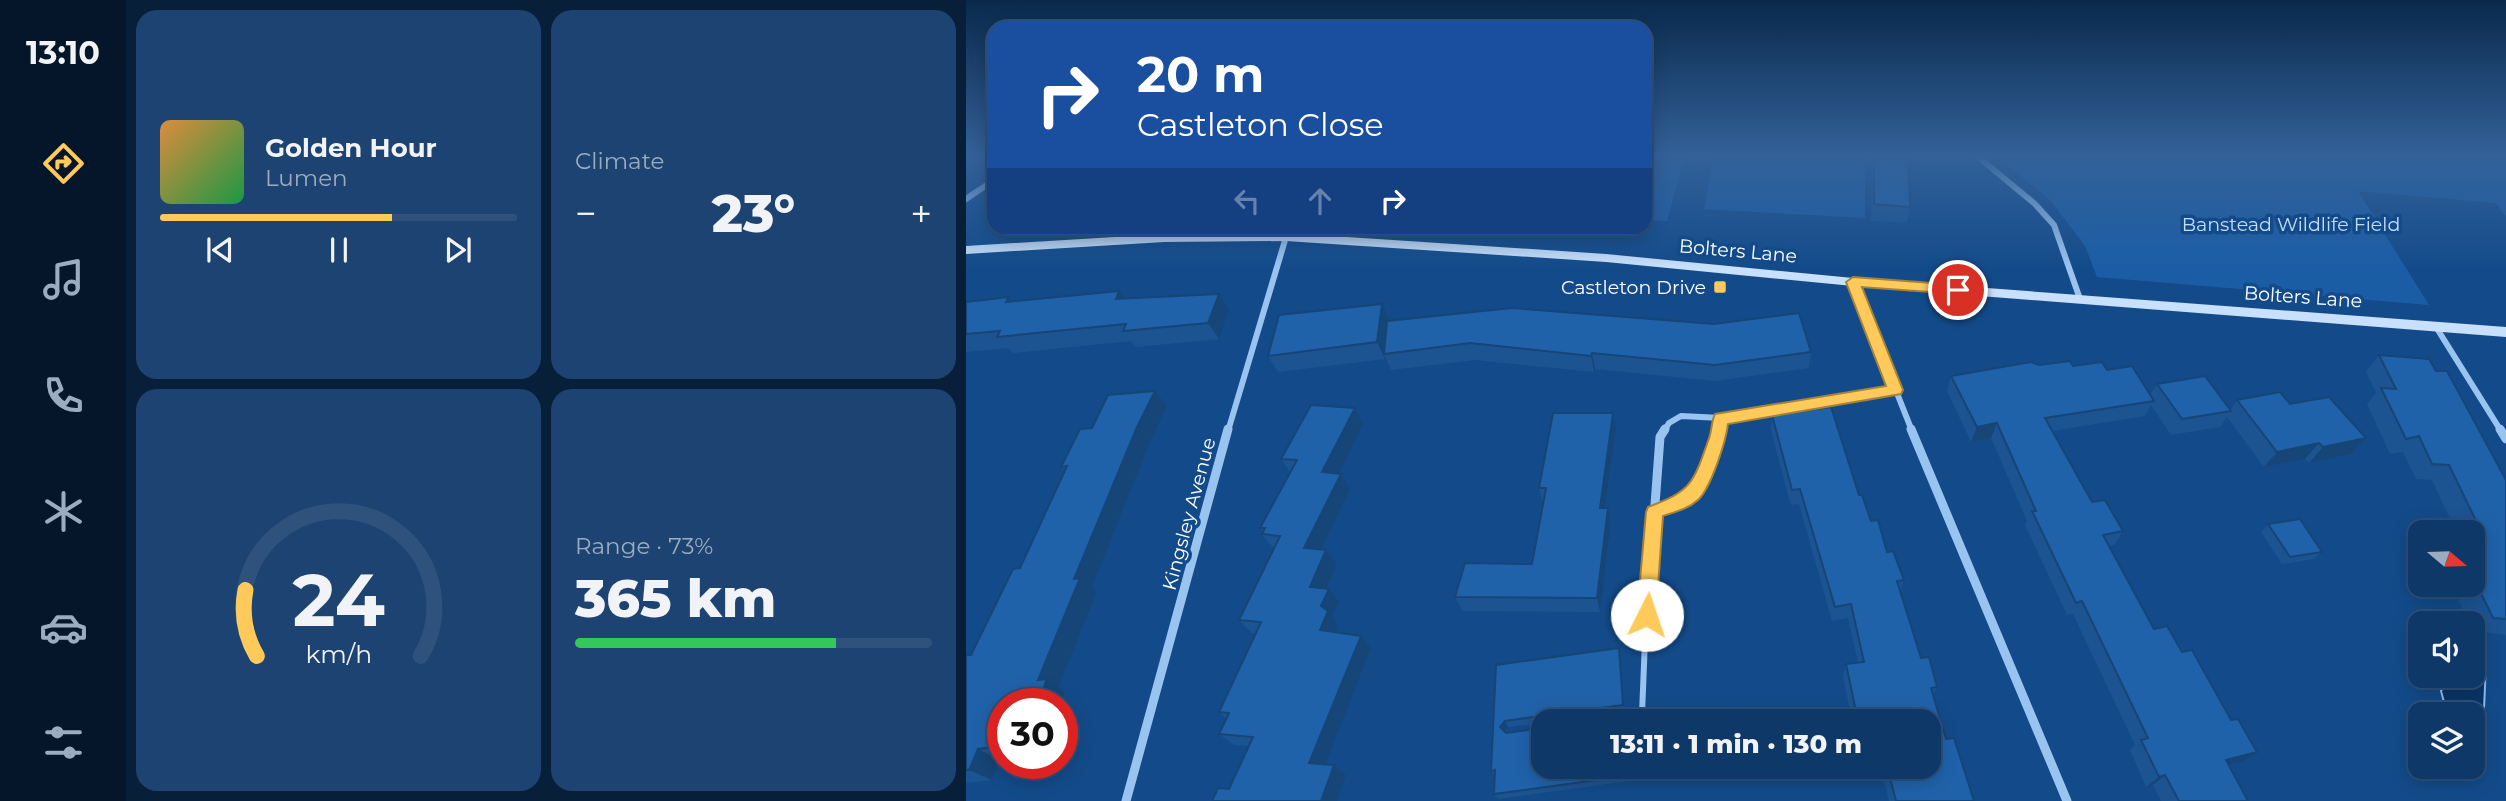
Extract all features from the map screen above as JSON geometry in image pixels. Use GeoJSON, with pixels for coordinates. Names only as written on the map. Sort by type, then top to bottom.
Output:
{"type":"FeatureCollection","features":[{"type":"Feature","properties":{"kind":"main road","name":"Bolters Lane"},"geometry":{"type":"LineString","coordinates":[[966,250],[1164,238],[1286,237],[1606,258],[1853,282],[2506,332]]}},
{"type":"Feature","properties":{"kind":"street"},"geometry":{"type":"LineString","coordinates":[[2021,193],[2054,225],[2080,299]]}},
{"type":"Feature","properties":{"kind":"street","name":"Kingsley Avenue"},"geometry":{"type":"LineString","coordinates":[[1126,801],[1251,347],[1286,237]]}},
{"type":"Feature","properties":{"kind":"street"},"geometry":{"type":"LineString","coordinates":[[1853,282],[1895,390],[2067,801]]}},
{"type":"Feature","properties":{"kind":"street"},"geometry":{"type":"LineString","coordinates":[[2436,327],[2506,439]]}},
{"type":"Feature","properties":{"kind":"street"},"geometry":{"type":"LineString","coordinates":[[1645,640],[1660,437],[1669,423],[1681,416],[1721,418],[1895,390]]}},
{"type":"Feature","properties":{"kind":"street"},"geometry":{"type":"LineString","coordinates":[[1654,512],[1684,501],[1695,492],[1718,438],[1721,418]]}},
{"type":"Feature","properties":{"kind":"lane"},"geometry":{"type":"LineString","coordinates":[[1642,709],[1645,640]]}},
{"type":"Feature","properties":{"kind":"green space"},"geometry":{"type":"Polygon","coordinates":[[[1652,193],[1675,193],[1667,221],[1652,220],[1652,193]]]}},
{"type":"Feature","properties":{"kind":"green space"},"geometry":{"type":"Polygon","coordinates":[[[1707,193],[1865,193],[1865,218],[1704,209],[1707,193]]]}},
{"type":"Feature","properties":{"kind":"green space","name":"Banstead Wildlife Field"},"geometry":{"type":"Polygon","coordinates":[[[2042,193],[2359,193],[2429,305],[2097,277],[2085,246],[2050,200],[2042,193]]]}},
{"type":"Feature","properties":{"kind":"green space","name":"Banstead Wildlife Field"},"geometry":{"type":"Polygon","coordinates":[[[2385,193],[2506,193],[2506,216],[2495,203],[2385,193]]]}},
{"type":"Feature","properties":{"kind":"shaded area"},"geometry":{"type":"Polygon","coordinates":[[[2443,688],[2485,688],[2484,702],[2444,702],[2441,691],[2443,688]]]}},
{"type":"Feature","properties":{"kind":"building"},"geometry":{"type":"Polygon","coordinates":[[[1874,193],[1909,193],[1910,207],[1874,204],[1874,193]]]}},
{"type":"Feature","properties":{"kind":"building"},"geometry":{"type":"Polygon","coordinates":[[[1119,291],[1116,299],[1219,294],[1208,323],[1123,331],[1126,324],[997,337],[1000,331],[966,334],[966,302],[1009,297],[1006,302],[1119,291]]]}},
{"type":"Feature","properties":{"kind":"building"},"geometry":{"type":"Polygon","coordinates":[[[1382,304],[1377,342],[1268,356],[1279,315],[1382,304]]]}},
{"type":"Feature","properties":{"kind":"building"},"geometry":{"type":"Polygon","coordinates":[[[1512,308],[1714,324],[1799,313],[1811,352],[1715,365],[1592,353],[1591,356],[1470,343],[1384,354],[1387,321],[1512,308]]]}},
{"type":"Feature","properties":{"kind":"building"},"geometry":{"type":"Polygon","coordinates":[[[2379,355],[2429,359],[2436,371],[2447,371],[2506,480],[2506,619],[2493,618],[2483,597],[2485,597],[2485,520],[2476,520],[2449,465],[2432,464],[2419,436],[2406,439],[2381,388],[2396,389],[2379,355]]]}},
{"type":"Feature","properties":{"kind":"building"},"geometry":{"type":"Polygon","coordinates":[[[2070,361],[2073,366],[2102,362],[2107,370],[2132,366],[2154,401],[2045,418],[2092,502],[2105,500],[2123,531],[2103,535],[2154,629],[2167,626],[2182,652],[2192,650],[2231,720],[2238,719],[2257,752],[2226,760],[2248,801],[2179,801],[2165,775],[2159,777],[2141,740],[2148,738],[2082,601],[2076,603],[2032,511],[2036,511],[1997,423],[1977,427],[1951,376],[2031,362],[2039,365],[2070,361]]]}},
{"type":"Feature","properties":{"kind":"building"},"geometry":{"type":"Polygon","coordinates":[[[2205,376],[2231,411],[2182,419],[2157,384],[2205,376]]]}},
{"type":"Feature","properties":{"kind":"building"},"geometry":{"type":"Polygon","coordinates":[[[1155,391],[1137,427],[1074,579],[1080,578],[1038,680],[1047,679],[1043,688],[987,688],[987,748],[978,749],[969,770],[966,770],[966,655],[971,655],[1013,569],[1020,568],[1067,466],[1061,467],[1080,429],[1092,428],[1108,395],[1155,391]]]}},
{"type":"Feature","properties":{"kind":"building"},"geometry":{"type":"Polygon","coordinates":[[[2280,392],[2290,404],[2329,397],[2366,438],[2323,447],[2319,443],[2277,452],[2237,400],[2280,392]]]}},
{"type":"Feature","properties":{"kind":"building"},"geometry":{"type":"Polygon","coordinates":[[[1311,405],[1355,408],[1322,472],[1341,474],[1304,548],[1326,550],[1310,587],[1329,589],[1321,606],[1328,611],[1320,630],[1361,636],[1309,763],[1334,765],[1321,801],[1212,801],[1218,788],[1229,789],[1253,737],[1219,734],[1229,713],[1219,712],[1261,622],[1239,620],[1280,536],[1262,534],[1265,528],[1260,528],[1297,460],[1281,459],[1311,405]]]}},
{"type":"Feature","properties":{"kind":"building"},"geometry":{"type":"Polygon","coordinates":[[[1831,407],[1859,495],[1862,495],[1871,521],[1878,520],[1887,552],[1893,551],[1904,580],[1897,581],[1921,658],[1929,657],[1937,687],[1931,688],[1937,709],[1855,709],[1846,664],[1864,662],[1851,604],[1835,607],[1800,489],[1792,490],[1772,415],[1831,407]]]}},
{"type":"Feature","properties":{"kind":"building"},"geometry":{"type":"Polygon","coordinates":[[[1553,413],[1613,413],[1600,508],[1608,508],[1597,598],[1455,597],[1465,563],[1532,564],[1546,488],[1539,488],[1553,413]]]}},
{"type":"Feature","properties":{"kind":"building"},"geometry":{"type":"Polygon","coordinates":[[[2300,519],[2322,552],[2290,557],[2268,524],[2300,519]]]}},
{"type":"Feature","properties":{"kind":"building"},"geometry":{"type":"Polygon","coordinates":[[[1619,648],[1623,705],[1595,709],[1531,709],[1531,717],[1505,721],[1500,727],[1506,733],[1531,730],[1531,779],[1604,779],[1494,794],[1495,770],[1491,771],[1496,665],[1619,648]]]}},
{"type":"Feature","properties":{"kind":"building"},"geometry":{"type":"Polygon","coordinates":[[[1941,722],[1946,739],[1954,738],[1974,801],[1896,801],[1890,779],[1941,779],[1941,722]]]}},
{"type":"Feature","properties":{"kind":"place","name":"Castleton Drive"},"geometry":{"type":"Point","coordinates":[1720,287]}},
{"type":"Feature","properties":{"kind":"route"},"geometry":{"type":"LineString","coordinates":[[1647,615],[1654,512],[1684,501],[1695,492],[1718,438],[1721,418],[1895,390],[1853,282],[1958,290]]}}]}
